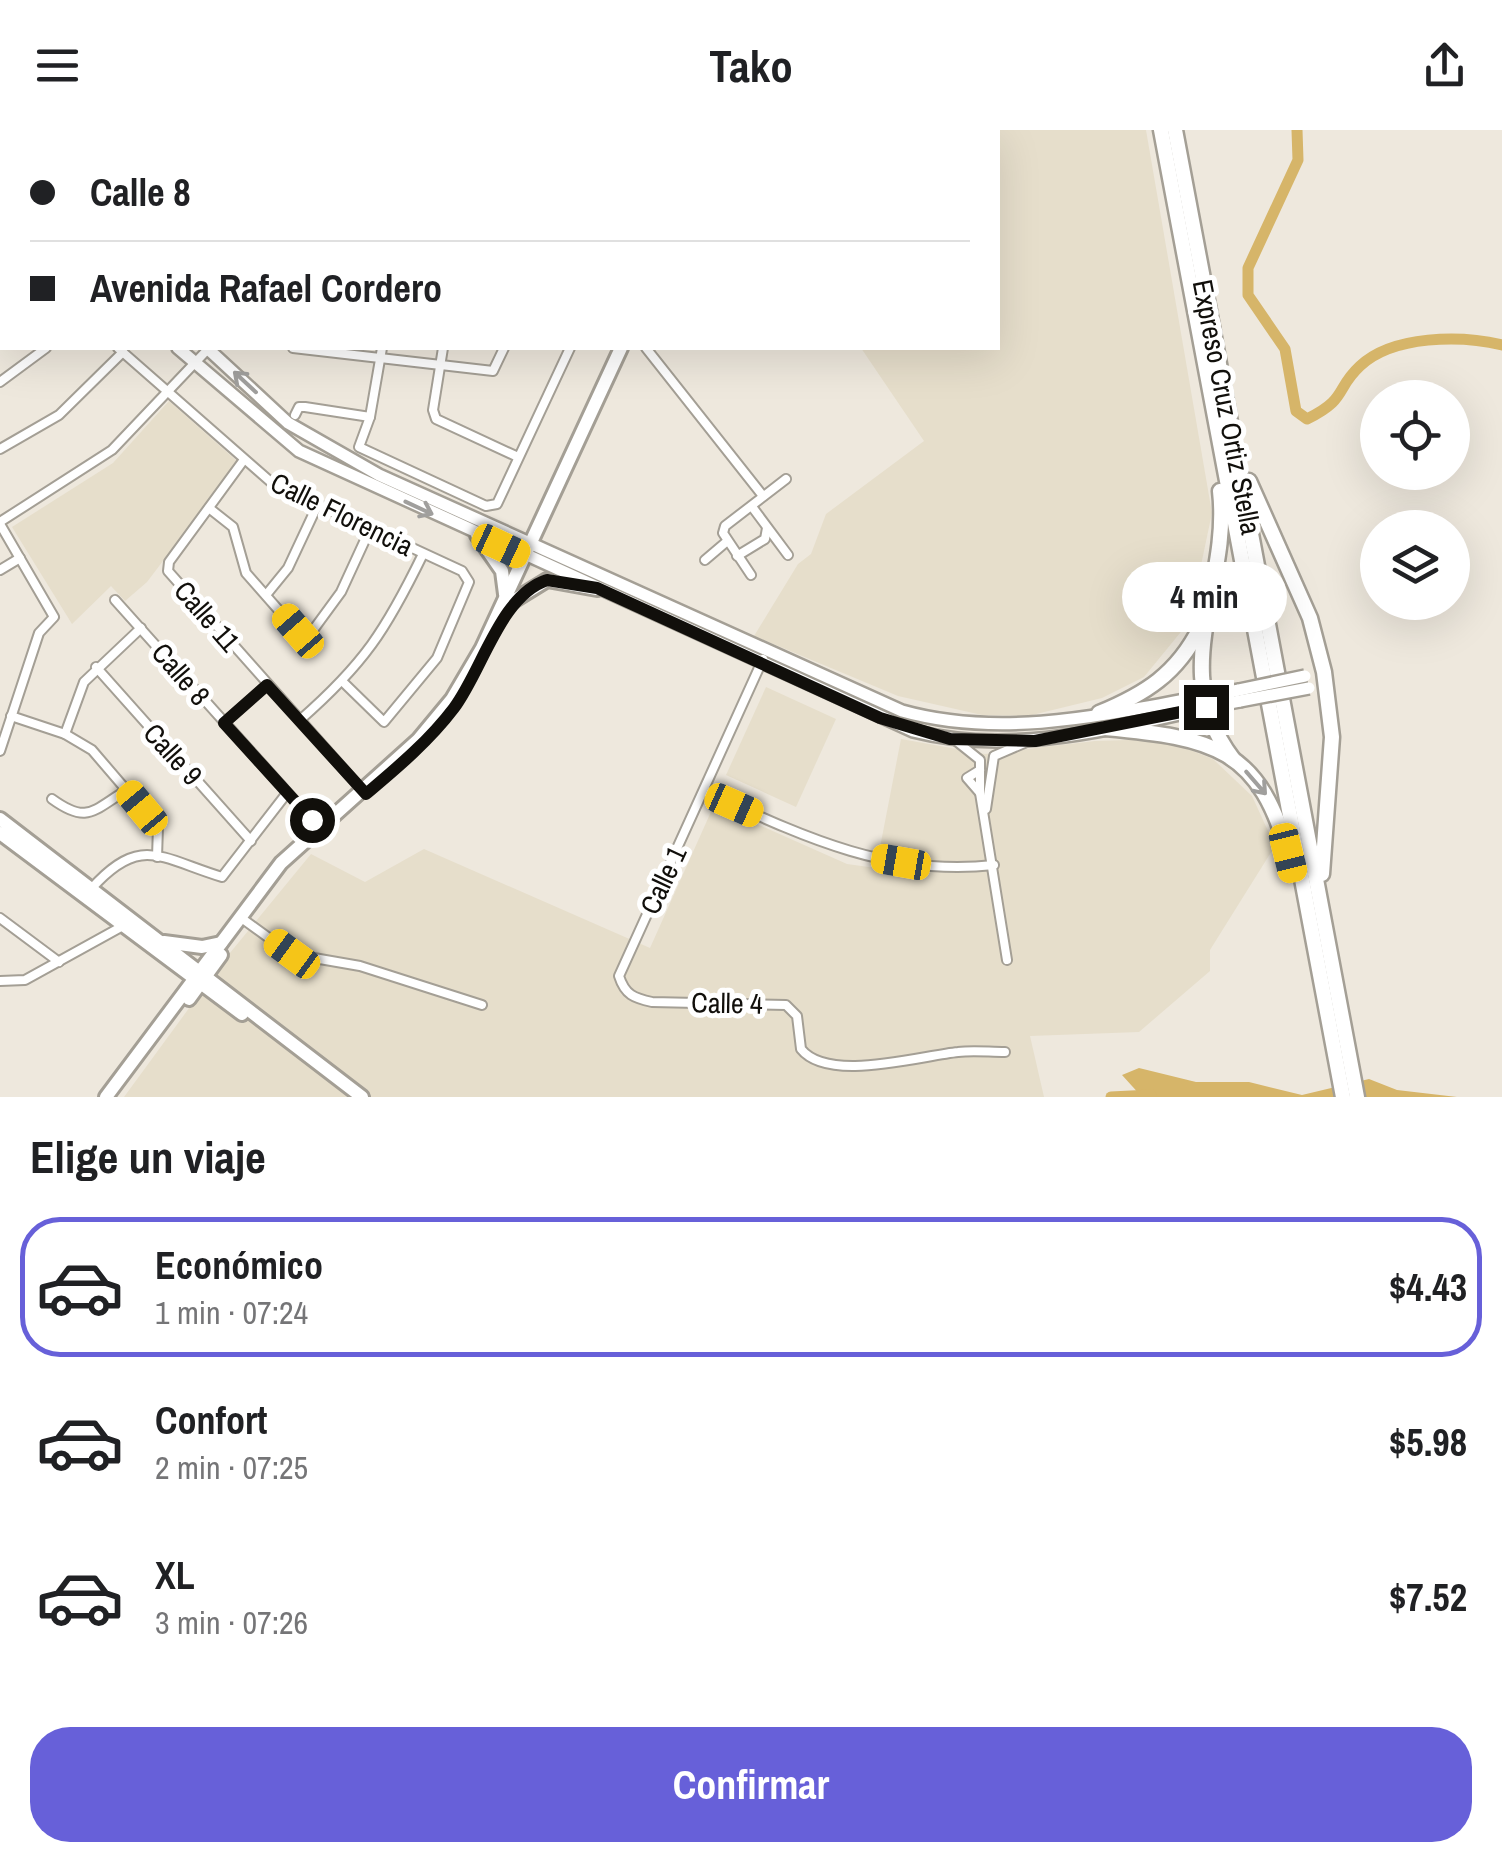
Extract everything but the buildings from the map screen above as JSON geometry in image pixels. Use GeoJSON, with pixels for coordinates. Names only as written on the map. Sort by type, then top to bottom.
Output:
{"type":"FeatureCollection","features":[{"type":"Feature","properties":{"kind":"highway","name":"Expreso Cruz Ortiz Stella"},"geometry":{"type":"LineString","coordinates":[[1161,130],[1223,425],[1339,1038],[1357,1097]]}},
{"type":"Feature","properties":{"kind":"highway","name":"Expreso Cruz Ortiz Stella"},"geometry":{"type":"LineString","coordinates":[[1175,130],[1223,425]]}},
{"type":"Feature","properties":{"kind":"highway"},"geometry":{"type":"LineString","coordinates":[[1223,425],[1222,521],[1203,622],[1205,701],[1216,735],[1269,798],[1294,874],[1312,896]]}},
{"type":"Feature","properties":{"kind":"highway"},"geometry":{"type":"LineString","coordinates":[[1223,425],[1258,510],[1310,618],[1326,679],[1332,747],[1312,896]]}},
{"type":"Feature","properties":{"kind":"highway"},"geometry":{"type":"LineString","coordinates":[[1102,720],[1162,680],[1182,659],[1203,622]]}},
{"type":"Feature","properties":{"kind":"highway"},"geometry":{"type":"LineString","coordinates":[[1102,720],[1166,731],[1233,759]]}},
{"type":"Feature","properties":{"kind":"highway","name":"Expreso Cruz Ortiz Stella"},"geometry":{"type":"LineString","coordinates":[[1339,1038],[1343,1097]]}},
{"type":"Feature","properties":{"kind":"main road"},"geometry":{"type":"LineString","coordinates":[[180,350],[299,452],[880,718],[955,740],[1029,741],[1102,720],[1326,679]]}},
{"type":"Feature","properties":{"kind":"main road"},"geometry":{"type":"LineString","coordinates":[[210,350],[288,423],[380,475],[902,711],[942,722],[1003,727],[1102,720]]}},
{"type":"Feature","properties":{"kind":"main road"},"geometry":{"type":"LineString","coordinates":[[106,1097],[218,960],[291,853],[364,792],[444,710],[509,600],[624,350]]}},
{"type":"Feature","properties":{"kind":"main road"},"geometry":{"type":"LineString","coordinates":[[477,535],[502,571],[509,600]]}},
{"type":"Feature","properties":{"kind":"main road"},"geometry":{"type":"LineString","coordinates":[[509,600],[547,580],[597,588]]}},
{"type":"Feature","properties":{"kind":"main road"},"geometry":{"type":"LineString","coordinates":[[0,819],[162,941],[201,978],[362,1097]]}},
{"type":"Feature","properties":{"kind":"main road"},"geometry":{"type":"LineString","coordinates":[[0,833],[121,927],[170,962],[201,978]]}},
{"type":"Feature","properties":{"kind":"main road"},"geometry":{"type":"LineString","coordinates":[[201,978],[221,943],[243,919]]}},
{"type":"Feature","properties":{"kind":"main road"},"geometry":{"type":"LineString","coordinates":[[162,941],[202,947],[221,943]]}},
{"type":"Feature","properties":{"kind":"main road"},"geometry":{"type":"LineString","coordinates":[[218,960],[217,975],[226,996]]}},
{"type":"Feature","properties":{"kind":"main road"},"geometry":{"type":"LineString","coordinates":[[114,1097],[186,997],[184,981],[170,962]]}},
{"type":"Feature","properties":{"kind":"main road"},"geometry":{"type":"LineString","coordinates":[[186,997],[226,996]]}},
{"type":"Feature","properties":{"kind":"street"},"geometry":{"type":"LineString","coordinates":[[0,382],[43,350]]}},
{"type":"Feature","properties":{"kind":"street"},"geometry":{"type":"LineString","coordinates":[[0,450],[59,415],[120,350]]}},
{"type":"Feature","properties":{"kind":"street","name":"Calle Florencia"},"geometry":{"type":"LineString","coordinates":[[120,350],[272,483],[462,570],[469,582],[437,658],[384,722],[343,682]]}},
{"type":"Feature","properties":{"kind":"street"},"geometry":{"type":"LineString","coordinates":[[0,751],[39,632],[54,617],[0,523],[112,450],[206,350]]}},
{"type":"Feature","properties":{"kind":"street"},"geometry":{"type":"LineString","coordinates":[[309,350],[493,371],[503,350]]}},
{"type":"Feature","properties":{"kind":"street"},"geometry":{"type":"LineString","coordinates":[[381,350],[370,416],[358,447],[486,506],[497,504],[569,350]]}},
{"type":"Feature","properties":{"kind":"street"},"geometry":{"type":"LineString","coordinates":[[442,350],[436,419],[518,457]]}},
{"type":"Feature","properties":{"kind":"street"},"geometry":{"type":"LineString","coordinates":[[648,350],[763,496]]}},
{"type":"Feature","properties":{"kind":"street"},"geometry":{"type":"LineString","coordinates":[[294,416],[299,407],[305,407],[370,416]]}},
{"type":"Feature","properties":{"kind":"street"},"geometry":{"type":"LineString","coordinates":[[244,461],[209,508],[232,528],[246,573],[298,631],[310,633],[341,592],[370,529]]}},
{"type":"Feature","properties":{"kind":"street"},"geometry":{"type":"LineString","coordinates":[[751,576],[725,543],[725,526],[786,479]]}},
{"type":"Feature","properties":{"kind":"street"},"geometry":{"type":"LineString","coordinates":[[266,595],[288,568],[318,504]]}},
{"type":"Feature","properties":{"kind":"street","name":"Calle 11"},"geometry":{"type":"LineString","coordinates":[[209,508],[169,562],[168,570],[364,792]]}},
{"type":"Feature","properties":{"kind":"street"},"geometry":{"type":"LineString","coordinates":[[753,508],[788,555]]}},
{"type":"Feature","properties":{"kind":"street"},"geometry":{"type":"LineString","coordinates":[[737,556],[765,539],[768,528]]}},
{"type":"Feature","properties":{"kind":"street"},"geometry":{"type":"LineString","coordinates":[[705,560],[725,543]]}},
{"type":"Feature","properties":{"kind":"street"},"geometry":{"type":"LineString","coordinates":[[300,720],[343,682],[386,629],[423,554]]}},
{"type":"Feature","properties":{"kind":"street"},"geometry":{"type":"LineString","coordinates":[[0,570],[20,558]]}},
{"type":"Feature","properties":{"kind":"street","name":"Calle 8"},"geometry":{"type":"LineString","coordinates":[[116,600],[312,820]]}},
{"type":"Feature","properties":{"kind":"street"},"geometry":{"type":"LineString","coordinates":[[65,734],[84,682],[141,628]]}},
{"type":"Feature","properties":{"kind":"street","name":"Calle 1"},"geometry":{"type":"LineString","coordinates":[[632,998],[619,976],[766,650]]}},
{"type":"Feature","properties":{"kind":"street","name":"Calle 9"},"geometry":{"type":"LineString","coordinates":[[96,668],[251,841]]}},
{"type":"Feature","properties":{"kind":"street"},"geometry":{"type":"LineString","coordinates":[[224,723],[267,685]]}},
{"type":"Feature","properties":{"kind":"street"},"geometry":{"type":"LineString","coordinates":[[11,716],[65,734],[92,750],[158,826],[157,857]]}},
{"type":"Feature","properties":{"kind":"street"},"geometry":{"type":"LineString","coordinates":[[955,740],[974,751],[980,770],[967,778],[980,793],[986,809],[1007,960]]}},
{"type":"Feature","properties":{"kind":"street"},"geometry":{"type":"LineString","coordinates":[[986,809],[994,756],[1029,741]]}},
{"type":"Feature","properties":{"kind":"street"},"geometry":{"type":"LineString","coordinates":[[52,799],[74,815],[84,816],[127,790]]}},
{"type":"Feature","properties":{"kind":"street"},"geometry":{"type":"LineString","coordinates":[[704,792],[845,852],[948,870],[994,865]]}},
{"type":"Feature","properties":{"kind":"street"},"geometry":{"type":"LineString","coordinates":[[92,889],[124,856],[140,853],[222,876],[287,793]]}},
{"type":"Feature","properties":{"kind":"street"},"geometry":{"type":"LineString","coordinates":[[0,918],[59,962]]}},
{"type":"Feature","properties":{"kind":"street"},"geometry":{"type":"LineString","coordinates":[[243,919],[292,954],[360,966],[482,1005]]}},
{"type":"Feature","properties":{"kind":"street"},"geometry":{"type":"LineString","coordinates":[[0,980],[25,980],[121,927]]}},
{"type":"Feature","properties":{"kind":"street","name":"Calle 4"},"geometry":{"type":"LineString","coordinates":[[632,998],[786,1005],[797,1016],[800,1049],[818,1063],[876,1065],[961,1051],[1005,1052]]}},
{"type":"Feature","properties":{"kind":"shaded area"},"geometry":{"type":"Polygon","coordinates":[[[1000,130],[1146,130],[1212,513],[1189,622],[1144,677],[1102,698],[1028,716],[982,715],[898,696],[754,636],[798,564],[811,554],[826,514],[924,441],[862,350],[1000,350],[1000,130]]]}},
{"type":"Feature","properties":{"kind":"shaded area"},"geometry":{"type":"Polygon","coordinates":[[[169,401],[238,462],[147,582],[125,601],[111,586],[72,624],[12,527],[113,463],[169,401]]]}},
{"type":"Feature","properties":{"kind":"shaded area"},"geometry":{"type":"Polygon","coordinates":[[[766,687],[836,719],[796,807],[726,775],[766,687]]]}},
{"type":"Feature","properties":{"kind":"shaded area"},"geometry":{"type":"Polygon","coordinates":[[[901,739],[985,754],[1095,741],[1162,739],[1213,759],[1252,796],[1275,846],[1210,950],[1210,971],[1139,1032],[1030,1036],[1044,1097],[124,1097],[225,959],[311,854],[365,882],[424,849],[650,948],[714,805],[847,864],[876,868],[901,739]]]}},
{"type":"Feature","properties":{"kind":"shaded area"},"geometry":{"type":"Polygon","coordinates":[[[1139,1068],[1196,1082],[1249,1082],[1302,1095],[1369,1079],[1397,1090],[1457,1097],[1142,1097],[1122,1075],[1139,1068]]]}},
{"type":"Feature","properties":{"kind":"waterway"},"geometry":{"type":"LineString","coordinates":[[1297,130],[1298,160],[1248,268],[1248,295],[1285,349],[1296,411],[1307,419],[1329,406],[1360,366],[1390,348],[1448,339],[1502,345]]}},
{"type":"Feature","properties":{"kind":"waterway"},"geometry":{"type":"LineString","coordinates":[[1111,1097],[1151,1095]]}},
{"type":"Feature","properties":{"kind":"route"},"geometry":{"type":"LineString","coordinates":[[312,820],[224,723],[267,685],[366,794],[425,742],[455,706],[480,669],[513,601],[547,580],[597,588],[880,718],[950,739],[1009,744],[1035,741],[1206,707]]}}]}
